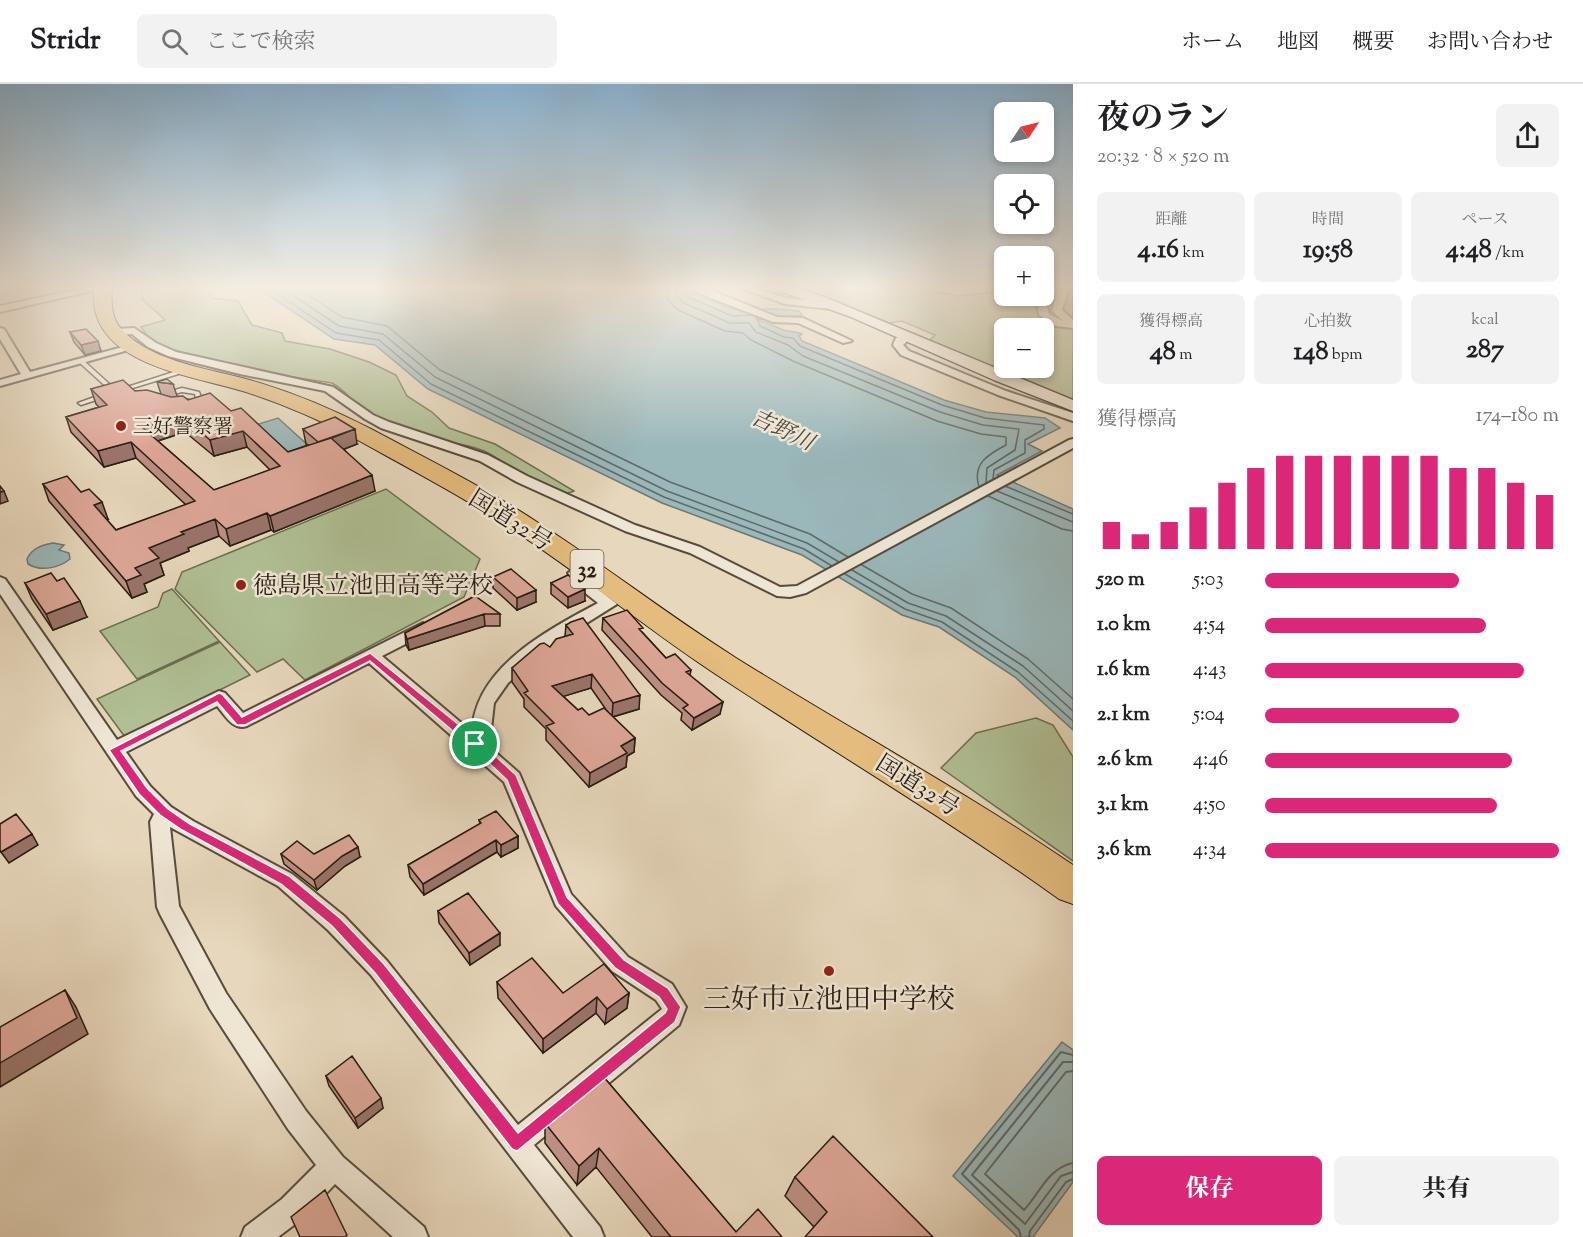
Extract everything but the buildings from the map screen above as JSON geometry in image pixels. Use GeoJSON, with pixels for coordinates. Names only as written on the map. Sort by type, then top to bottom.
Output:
{"type":"FeatureCollection","features":[{"type":"Feature","properties":{"kind":"highway","name":"国道32号"},"geometry":{"type":"LineString","coordinates":[[126,341],[189,369],[301,404],[351,428],[526,526],[722,663],[1022,850],[1073,887]]}},
{"type":"Feature","properties":{"kind":"main road"},"geometry":{"type":"LineString","coordinates":[[922,341],[1005,379],[1073,406]]}},
{"type":"Feature","properties":{"kind":"street"},"geometry":{"type":"LineString","coordinates":[[6,341],[27,375]]}},
{"type":"Feature","properties":{"kind":"street"},"geometry":{"type":"LineString","coordinates":[[0,383],[82,362],[122,341]]}},
{"type":"Feature","properties":{"kind":"street"},"geometry":{"type":"LineString","coordinates":[[147,341],[172,354],[329,389],[369,417],[385,425],[484,458],[522,479],[630,528],[695,550],[777,591],[801,590],[1073,443]]}},
{"type":"Feature","properties":{"kind":"street"},"geometry":{"type":"LineString","coordinates":[[900,341],[897,345],[905,353],[1002,393],[1073,417]]}},
{"type":"Feature","properties":{"kind":"street"},"geometry":{"type":"LineString","coordinates":[[475,744],[481,738],[481,721],[489,695],[511,669],[583,617],[609,604],[584,585],[575,573],[584,567]]}},
{"type":"Feature","properties":{"kind":"street"},"geometry":{"type":"LineString","coordinates":[[0,582],[143,791],[164,812],[186,827],[285,880],[336,922],[379,968],[590,1237]]}},
{"type":"Feature","properties":{"kind":"street"},"geometry":{"type":"LineString","coordinates":[[114,750],[219,697],[241,722],[433,623]]}},
{"type":"Feature","properties":{"kind":"street"},"geometry":{"type":"LineString","coordinates":[[370,656],[512,778],[562,900],[620,964],[664,992],[675,1007],[670,1017],[517,1143]]}},
{"type":"Feature","properties":{"kind":"street"},"geometry":{"type":"LineString","coordinates":[[164,812],[160,822],[168,907],[218,1001],[297,1120],[334,1166],[414,1237]]}},
{"type":"Feature","properties":{"kind":"street"},"geometry":{"type":"LineString","coordinates":[[255,1237],[292,1209],[334,1166]]}},
{"type":"Feature","properties":{"kind":"lane"},"geometry":{"type":"LineString","coordinates":[[82,362],[115,392]]}},
{"type":"Feature","properties":{"kind":"lane"},"geometry":{"type":"LineString","coordinates":[[81,403],[132,389],[189,369]]}},
{"type":"Feature","properties":{"kind":"lane"},"geometry":{"type":"LineString","coordinates":[[149,400],[157,404],[171,409],[185,408],[196,402],[199,396],[194,392],[175,391],[159,398],[157,404]]}},
{"type":"Feature","properties":{"kind":"green space"},"geometry":{"type":"Polygon","coordinates":[[[153,341],[285,341],[330,349],[369,362],[396,375],[407,396],[432,412],[449,428],[495,444],[574,491],[566,493],[556,491],[518,472],[488,453],[429,436],[380,418],[365,411],[332,383],[239,369],[161,346],[153,341]]]}},
{"type":"Feature","properties":{"kind":"green space"},"geometry":{"type":"Polygon","coordinates":[[[929,341],[994,341],[994,369],[929,341]]]}},
{"type":"Feature","properties":{"kind":"green space"},"geometry":{"type":"Polygon","coordinates":[[[1054,341],[1073,341],[1073,402],[1016,378],[1054,378],[1054,341]]]}},
{"type":"Feature","properties":{"kind":"green space"},"geometry":{"type":"Polygon","coordinates":[[[386,489],[480,559],[464,597],[305,680],[283,659],[257,672],[175,589],[182,572],[386,489]]]}},
{"type":"Feature","properties":{"kind":"green space"},"geometry":{"type":"Polygon","coordinates":[[[172,589],[219,641],[137,679],[100,631],[158,607],[163,593],[172,589]]]}},
{"type":"Feature","properties":{"kind":"green space"},"geometry":{"type":"Polygon","coordinates":[[[220,642],[250,675],[125,737],[97,699],[220,642]]]}},
{"type":"Feature","properties":{"kind":"green space"},"geometry":{"type":"Polygon","coordinates":[[[1036,718],[1053,725],[1073,757],[1073,861],[941,768],[976,733],[1036,718]]]}},
{"type":"Feature","properties":{"kind":"water","name":"吉野川"},"geometry":{"type":"Polygon","coordinates":[[[346,341],[802,341],[944,400],[986,412],[1045,418],[1060,428],[1028,444],[1042,451],[997,475],[1073,509],[1073,730],[1015,677],[939,627],[902,615],[802,555],[662,503],[428,389],[375,345],[346,341]]]}},
{"type":"Feature","properties":{"kind":"water"},"geometry":{"type":"Polygon","coordinates":[[[278,418],[322,458],[292,468],[249,427],[278,418]]]}},
{"type":"Feature","properties":{"kind":"water"},"geometry":{"type":"Polygon","coordinates":[[[53,543],[64,545],[59,550],[69,553],[70,559],[50,568],[38,568],[28,564],[29,555],[41,546],[53,543]]]}},
{"type":"Feature","properties":{"kind":"water"},"geometry":{"type":"Polygon","coordinates":[[[1062,1042],[1073,1050],[1073,1182],[1033,1237],[1018,1237],[953,1176],[1062,1042]]]}},
{"type":"Feature","properties":{"kind":"place","name":"三好警察署"},"geometry":{"type":"Point","coordinates":[121,426]}},
{"type":"Feature","properties":{"kind":"place","name":"徳島県立池田高等学校"},"geometry":{"type":"Point","coordinates":[241,585]}},
{"type":"Feature","properties":{"kind":"place","name":"三好市立池田中学校"},"geometry":{"type":"Point","coordinates":[829,971]}},
{"type":"Feature","properties":{"kind":"route"},"geometry":{"type":"LineString","coordinates":[[370,656],[475,744],[512,778],[562,900],[620,964],[664,992],[675,1007],[670,1017],[517,1143],[379,968],[336,922],[285,880],[186,827],[164,812],[143,791],[114,750],[219,697],[241,722],[370,656]]}}]}
